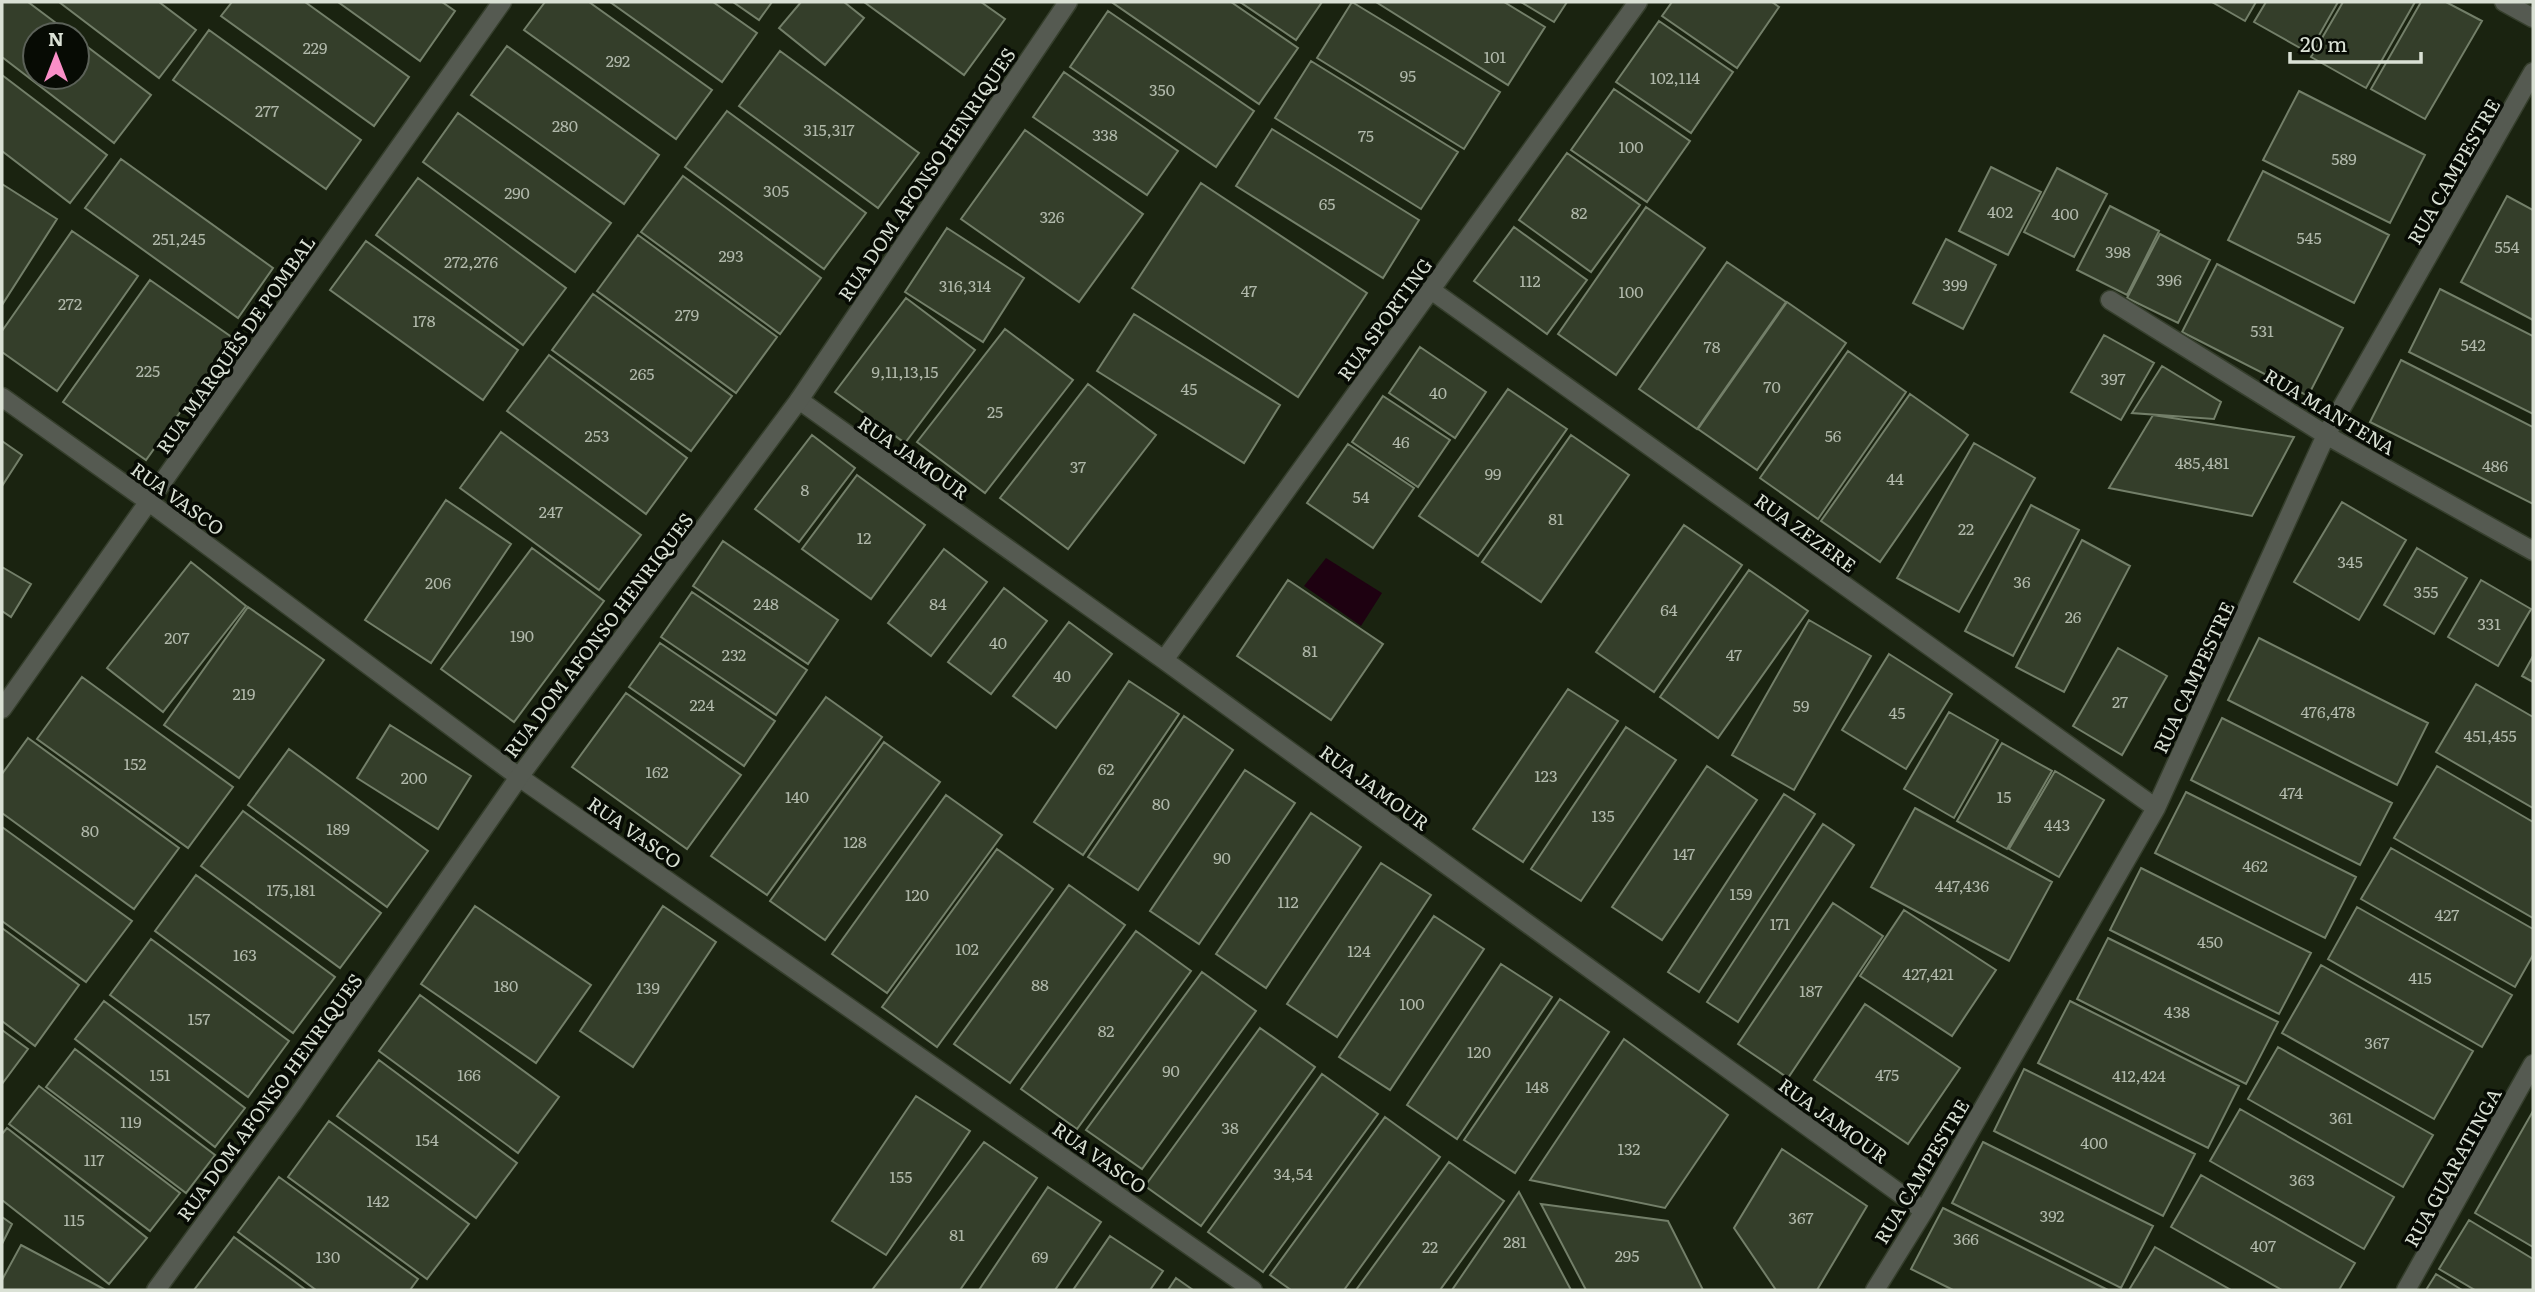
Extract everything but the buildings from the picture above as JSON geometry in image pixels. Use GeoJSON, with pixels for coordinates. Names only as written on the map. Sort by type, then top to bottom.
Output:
{"type":"FeatureCollection","features":[{"type":"Feature","properties":{"kind":"street","name":"RUA MARQUÊS DE POMBAL"},"geometry":{"type":"LineString","coordinates":[[2,709],[502,2]]}},
{"type":"Feature","properties":{"kind":"street","name":"RUA DOM AFONSO HENRIQUES"},"geometry":{"type":"LineString","coordinates":[[156,1290],[292,1104],[519,777],[799,400],[1068,2]]}},
{"type":"Feature","properties":{"kind":"street","name":"RUA SPORTING"},"geometry":{"type":"LineString","coordinates":[[1164,660],[1638,2]]}},
{"type":"Feature","properties":{"kind":"street"},"geometry":{"type":"LineString","coordinates":[[2504,2],[2533,18]]}},
{"type":"Feature","properties":{"kind":"street","name":"RUA CAMPESTRE"},"geometry":{"type":"LineString","coordinates":[[1875,1290],[1924,1211],[2156,808],[2326,435],[2533,72]]}},
{"type":"Feature","properties":{"kind":"street","name":"RUA ZEZERE"},"geometry":{"type":"LineString","coordinates":[[1432,290],[2156,808]]}},
{"type":"Feature","properties":{"kind":"street","name":"RUA MANTENA"},"geometry":{"type":"LineString","coordinates":[[2110,300],[2326,435],[2533,551]]}},
{"type":"Feature","properties":{"kind":"street","name":"RUA VASCO"},"geometry":{"type":"LineString","coordinates":[[2,397],[149,502],[519,777],[1253,1290]]}},
{"type":"Feature","properties":{"kind":"street","name":"RUA JAMOUR"},"geometry":{"type":"LineString","coordinates":[[799,400],[1164,660],[1924,1211]]}},
{"type":"Feature","properties":{"kind":"street","name":"RUA GUARATINGA"},"geometry":{"type":"LineString","coordinates":[[2406,1290],[2531,1075]]}},
{"type":"Feature","properties":{"kind":"shaded area"},"geometry":{"type":"Polygon","coordinates":[[[1326,558],[1382,593],[1361,626],[1304,586],[1326,558]]]}}]}
